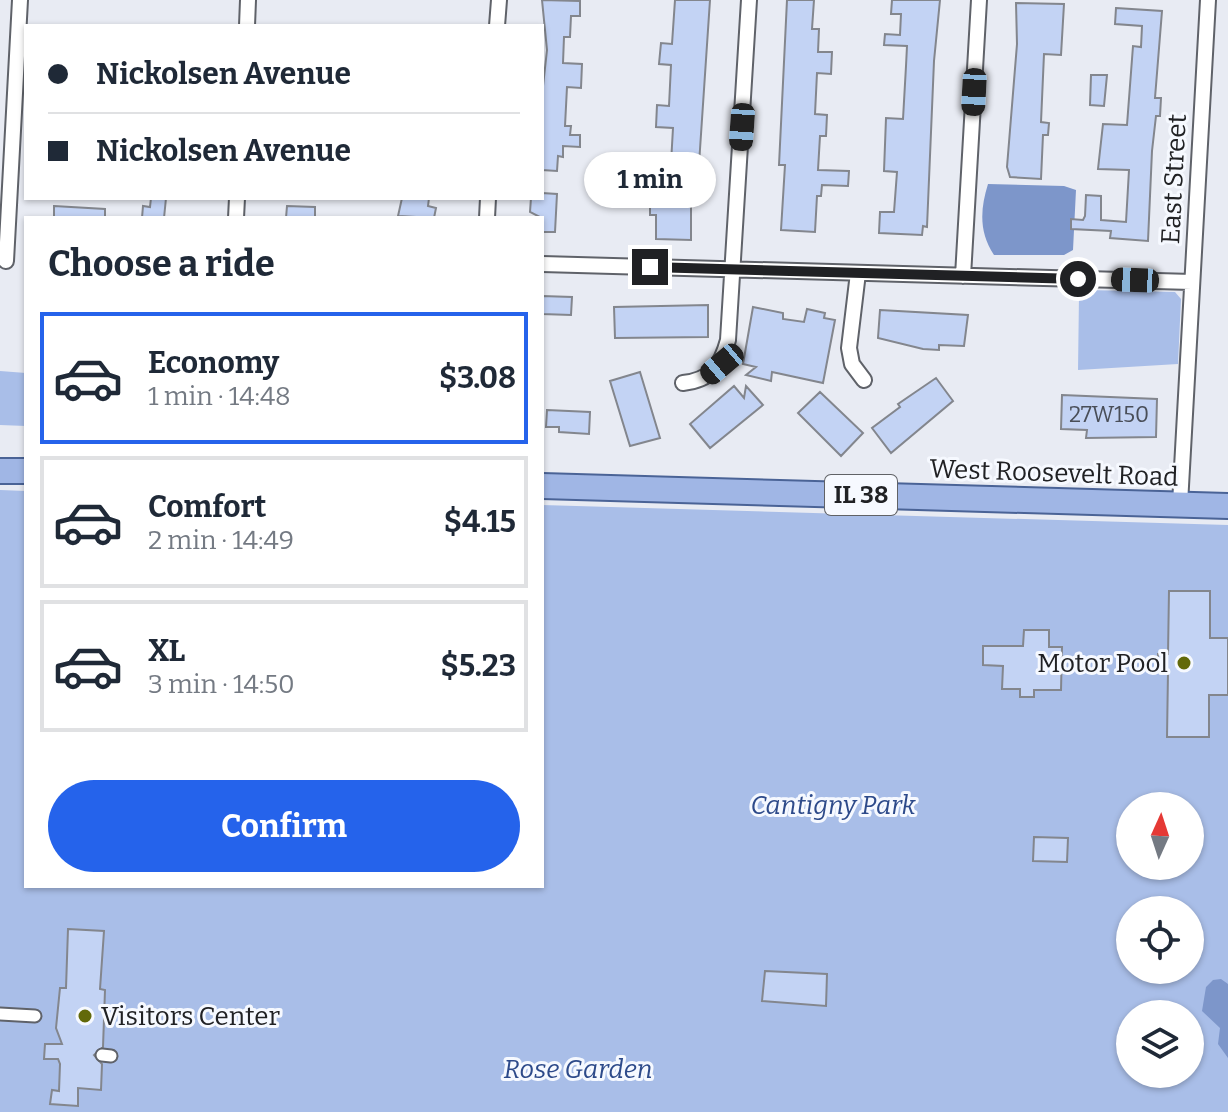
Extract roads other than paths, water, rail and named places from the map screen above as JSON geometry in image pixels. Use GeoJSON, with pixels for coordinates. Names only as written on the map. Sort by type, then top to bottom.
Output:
{"type":"FeatureCollection","features":[{"type":"Feature","properties":{"kind":"main road"},"geometry":{"type":"LineString","coordinates":[[0,471],[24,471]]}},
{"type":"Feature","properties":{"kind":"main road","name":"West Roosevelt Road"},"geometry":{"type":"LineString","coordinates":[[544,486],[1228,506]]}},
{"type":"Feature","properties":{"kind":"street"},"geometry":{"type":"LineString","coordinates":[[6,261],[20,0]]}},
{"type":"Feature","properties":{"kind":"street"},"geometry":{"type":"LineString","coordinates":[[247,24],[248,0]]}},
{"type":"Feature","properties":{"kind":"street"},"geometry":{"type":"LineString","coordinates":[[497,24],[499,0]]}},
{"type":"Feature","properties":{"kind":"street"},"geometry":{"type":"LineString","coordinates":[[683,383],[702,381],[722,364],[728,340],[749,0]]}},
{"type":"Feature","properties":{"kind":"street"},"geometry":{"type":"LineString","coordinates":[[963,276],[979,0]]}},
{"type":"Feature","properties":{"kind":"street","name":"East Street"},"geometry":{"type":"LineString","coordinates":[[1180,504],[1208,0]]}},
{"type":"Feature","properties":{"kind":"street"},"geometry":{"type":"LineString","coordinates":[[544,264],[1192,282]]}},
{"type":"Feature","properties":{"kind":"street"},"geometry":{"type":"LineString","coordinates":[[858,273],[849,348],[852,364],[864,380]]}},
{"type":"Feature","properties":{"kind":"street"},"geometry":{"type":"LineString","coordinates":[[0,1014],[35,1016]]}},
{"type":"Feature","properties":{"kind":"place","name":"Motor Pool"},"geometry":{"type":"Point","coordinates":[1184,663]}},
{"type":"Feature","properties":{"kind":"place","name":"Visitors Center"},"geometry":{"type":"Point","coordinates":[85,1016]}},
{"type":"Feature","properties":{"kind":"park label","name":"Cantigny Park"},"geometry":{"type":"Point","coordinates":[833,805]}},
{"type":"Feature","properties":{"kind":"park label","name":"Rose Garden"},"geometry":{"type":"Point","coordinates":[578,1069]}}]}
